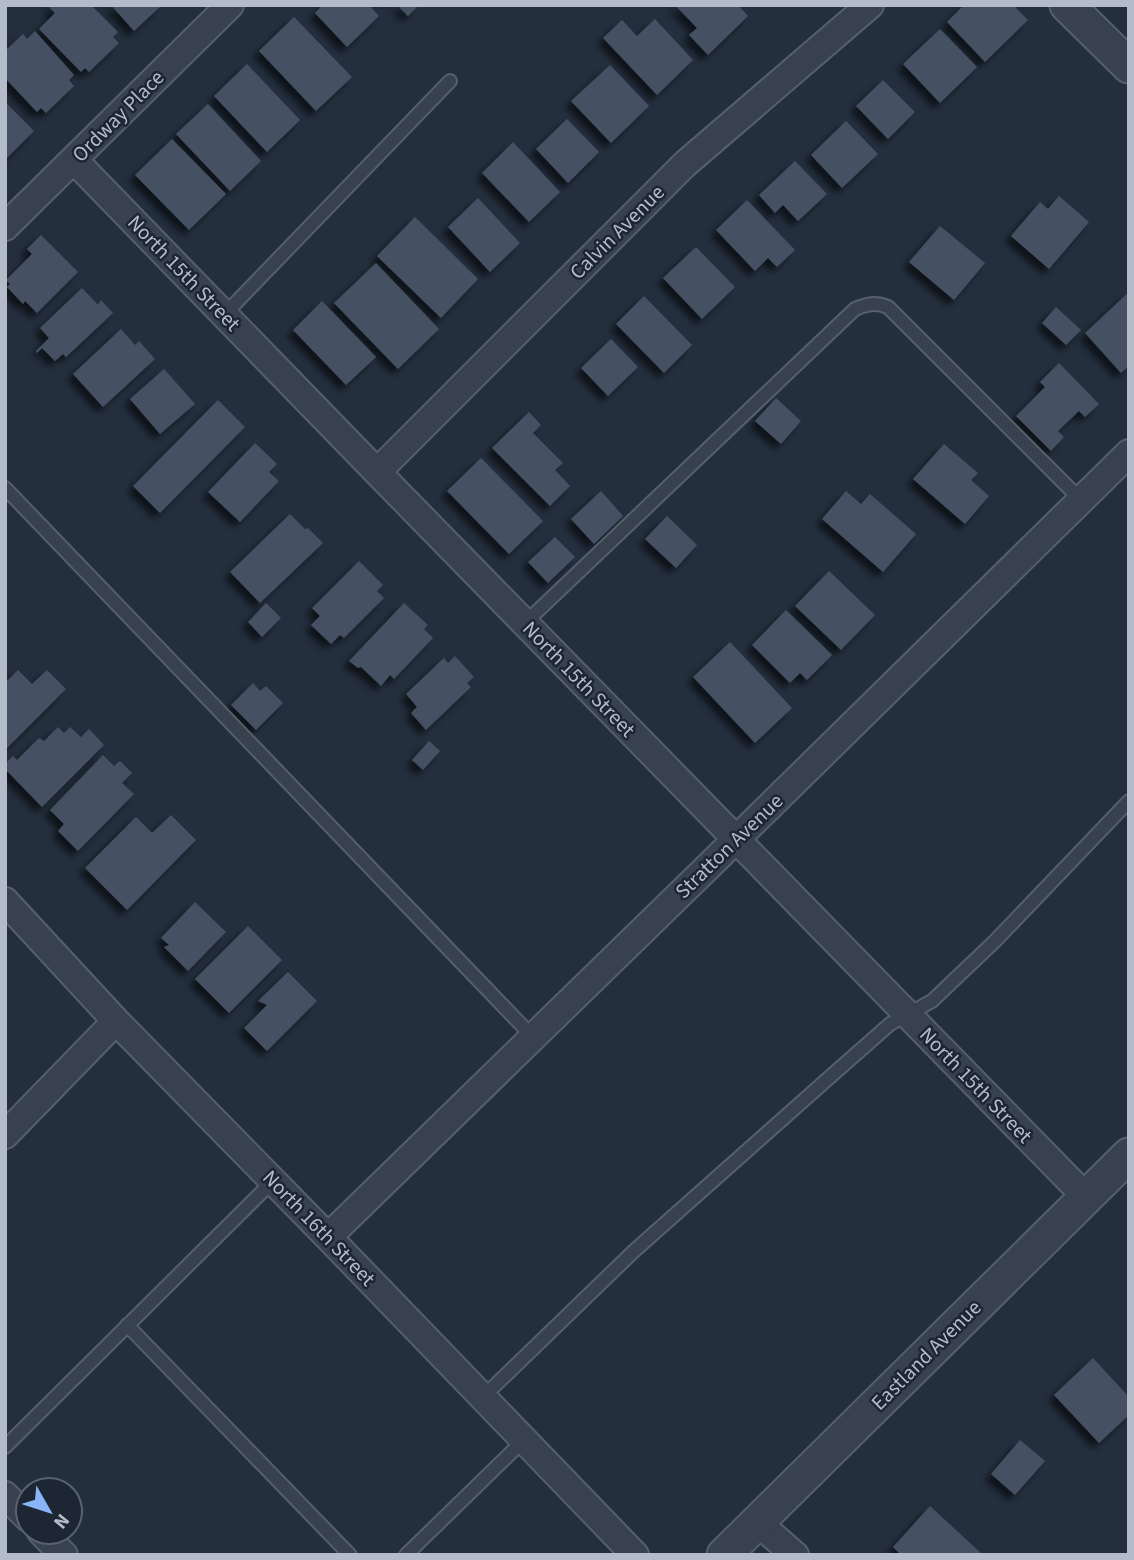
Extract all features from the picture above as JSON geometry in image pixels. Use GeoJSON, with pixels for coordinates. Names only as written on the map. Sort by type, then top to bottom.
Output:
{"type":"FeatureCollection","features":[{"type":"Feature","properties":{"kind":"street","name":"Ordway Place"},"geometry":{"type":"LineString","coordinates":[[5,227],[230,5]]}},
{"type":"Feature","properties":{"kind":"street","name":"Calvin Avenue"},"geometry":{"type":"LineString","coordinates":[[377,472],[685,164],[870,5]]}},
{"type":"Feature","properties":{"kind":"street"},"geometry":{"type":"LineString","coordinates":[[1067,5],[1129,66]]}},
{"type":"Feature","properties":{"kind":"street","name":"North 15th Street"},"geometry":{"type":"LineString","coordinates":[[74,160],[1086,1197]]}},
{"type":"Feature","properties":{"kind":"street","name":"Stratton Avenue"},"geometry":{"type":"LineString","coordinates":[[328,1237],[1129,453]]}},
{"type":"Feature","properties":{"kind":"street","name":"North 16th Street"},"geometry":{"type":"LineString","coordinates":[[5,901],[116,1021],[635,1555]]}},
{"type":"Feature","properties":{"kind":"street"},"geometry":{"type":"LineString","coordinates":[[5,1135],[116,1021]]}},
{"type":"Feature","properties":{"kind":"street","name":"Eastland Avenue"},"geometry":{"type":"LineString","coordinates":[[724,1555],[1129,1155]]}},
{"type":"Feature","properties":{"kind":"street"},"geometry":{"type":"LineString","coordinates":[[757,1522],[795,1555]]}},
{"type":"Feature","properties":{"kind":"lane"},"geometry":{"type":"LineString","coordinates":[[224,315],[450,81]]}},
{"type":"Feature","properties":{"kind":"lane"},"geometry":{"type":"LineString","coordinates":[[525,623],[855,309],[866,304],[878,303],[888,307],[1080,500]]}},
{"type":"Feature","properties":{"kind":"lane"},"geometry":{"type":"LineString","coordinates":[[5,488],[533,1037]]}},
{"type":"Feature","properties":{"kind":"lane"},"geometry":{"type":"LineString","coordinates":[[483,1397],[644,1242],[883,1030],[932,1001],[995,941],[1129,801]]}},
{"type":"Feature","properties":{"kind":"lane"},"geometry":{"type":"LineString","coordinates":[[5,1447],[273,1181]]}},
{"type":"Feature","properties":{"kind":"lane"},"geometry":{"type":"LineString","coordinates":[[127,1325],[350,1555]]}},
{"type":"Feature","properties":{"kind":"lane"},"geometry":{"type":"LineString","coordinates":[[406,1555],[524,1440]]}},
{"type":"Feature","properties":{"kind":"building"},"geometry":{"type":"Polygon","coordinates":[[[47,5],[91,5],[118,32],[113,37],[119,43],[89,72],[85,68],[81,72],[39,29],[55,13],[47,5]]]}},
{"type":"Feature","properties":{"kind":"building"},"geometry":{"type":"Polygon","coordinates":[[[111,5],[162,5],[134,31],[111,5]]]}},
{"type":"Feature","properties":{"kind":"building"},"geometry":{"type":"Polygon","coordinates":[[[323,5],[369,5],[379,16],[347,47],[315,13],[323,5]]]}},
{"type":"Feature","properties":{"kind":"building"},"geometry":{"type":"Polygon","coordinates":[[[397,5],[419,5],[408,16],[397,5]]]}},
{"type":"Feature","properties":{"kind":"building"},"geometry":{"type":"Polygon","coordinates":[[[675,5],[738,5],[748,16],[708,55],[689,35],[697,28],[675,5]]]}},
{"type":"Feature","properties":{"kind":"building"},"geometry":{"type":"Polygon","coordinates":[[[964,5],[1013,5],[1028,20],[985,62],[947,22],[964,5]]]}},
{"type":"Feature","properties":{"kind":"building"},"geometry":{"type":"Polygon","coordinates":[[[294,17],[352,77],[316,111],[259,51],[294,17]]]}},
{"type":"Feature","properties":{"kind":"building"},"geometry":{"type":"Polygon","coordinates":[[[655,19],[693,60],[657,95],[603,38],[622,20],[637,36],[655,19]]]}},
{"type":"Feature","properties":{"kind":"building"},"geometry":{"type":"Polygon","coordinates":[[[940,29],[977,67],[940,103],[903,64],[940,29]]]}},
{"type":"Feature","properties":{"kind":"building"},"geometry":{"type":"Polygon","coordinates":[[[35,31],[74,75],[69,80],[74,86],[46,113],[41,108],[37,112],[5,78],[5,51],[23,34],[27,39],[35,31]]]}},
{"type":"Feature","properties":{"kind":"building"},"geometry":{"type":"Polygon","coordinates":[[[247,64],[300,120],[267,152],[214,96],[247,64]]]}},
{"type":"Feature","properties":{"kind":"building"},"geometry":{"type":"Polygon","coordinates":[[[610,65],[649,106],[611,143],[571,101],[610,65]]]}},
{"type":"Feature","properties":{"kind":"building"},"geometry":{"type":"Polygon","coordinates":[[[883,80],[915,112],[888,139],[856,106],[883,80]]]}},
{"type":"Feature","properties":{"kind":"building"},"geometry":{"type":"Polygon","coordinates":[[[5,102],[34,131],[7,158],[5,156],[5,102]]]}},
{"type":"Feature","properties":{"kind":"building"},"geometry":{"type":"Polygon","coordinates":[[[208,104],[261,161],[230,191],[176,134],[208,104]]]}},
{"type":"Feature","properties":{"kind":"building"},"geometry":{"type":"Polygon","coordinates":[[[567,119],[599,152],[568,183],[536,149],[567,119]]]}},
{"type":"Feature","properties":{"kind":"building"},"geometry":{"type":"Polygon","coordinates":[[[846,121],[878,154],[842,188],[811,155],[846,121]]]}},
{"type":"Feature","properties":{"kind":"building"},"geometry":{"type":"Polygon","coordinates":[[[172,139],[226,194],[189,230],[135,175],[172,139]]]}},
{"type":"Feature","properties":{"kind":"building"},"geometry":{"type":"Polygon","coordinates":[[[513,142],[560,192],[529,222],[482,173],[513,142]]]}},
{"type":"Feature","properties":{"kind":"building"},"geometry":{"type":"Polygon","coordinates":[[[795,161],[827,194],[798,221],[783,205],[775,213],[759,195],[795,161]]]}},
{"type":"Feature","properties":{"kind":"building"},"geometry":{"type":"Polygon","coordinates":[[[1059,196],[1089,222],[1049,269],[1011,236],[1040,202],[1048,209],[1059,196]]]}},
{"type":"Feature","properties":{"kind":"building"},"geometry":{"type":"Polygon","coordinates":[[[478,198],[520,243],[490,272],[448,227],[478,198]]]}},
{"type":"Feature","properties":{"kind":"building"},"geometry":{"type":"Polygon","coordinates":[[[747,200],[795,250],[777,267],[768,258],[755,271],[716,230],[747,200]]]}},
{"type":"Feature","properties":{"kind":"building"},"geometry":{"type":"Polygon","coordinates":[[[415,217],[478,279],[441,318],[377,256],[415,217]]]}},
{"type":"Feature","properties":{"kind":"building"},"geometry":{"type":"Polygon","coordinates":[[[940,226],[985,263],[954,300],[909,262],[940,226]]]}},
{"type":"Feature","properties":{"kind":"building"},"geometry":{"type":"Polygon","coordinates":[[[41,235],[78,272],[37,313],[25,301],[23,304],[7,287],[10,284],[6,280],[32,254],[27,249],[41,235]]]}},
{"type":"Feature","properties":{"kind":"building"},"geometry":{"type":"Polygon","coordinates":[[[696,247],[735,287],[702,319],[663,278],[696,247]]]}},
{"type":"Feature","properties":{"kind":"building"},"geometry":{"type":"Polygon","coordinates":[[[376,263],[439,329],[398,369],[334,303],[376,263]]]}},
{"type":"Feature","properties":{"kind":"building"},"geometry":{"type":"Polygon","coordinates":[[[82,288],[98,305],[101,300],[113,313],[66,357],[63,354],[55,361],[42,348],[37,353],[49,338],[40,328],[82,288]]]}},
{"type":"Feature","properties":{"kind":"building"},"geometry":{"type":"Polygon","coordinates":[[[1129,292],[1129,366],[1121,373],[1085,333],[1129,292]]]}},
{"type":"Feature","properties":{"kind":"building"},"geometry":{"type":"Polygon","coordinates":[[[644,296],[692,345],[664,373],[616,324],[644,296]]]}},
{"type":"Feature","properties":{"kind":"building"},"geometry":{"type":"Polygon","coordinates":[[[322,301],[376,357],[346,385],[293,330],[322,301]]]}},
{"type":"Feature","properties":{"kind":"building"},"geometry":{"type":"Polygon","coordinates":[[[1056,307],[1081,330],[1066,345],[1042,323],[1056,307]]]}},
{"type":"Feature","properties":{"kind":"building"},"geometry":{"type":"Polygon","coordinates":[[[121,329],[135,345],[139,341],[155,359],[103,407],[73,374],[121,329]]]}},
{"type":"Feature","properties":{"kind":"building"},"geometry":{"type":"Polygon","coordinates":[[[611,339],[638,367],[608,396],[581,368],[611,339]]]}},
{"type":"Feature","properties":{"kind":"building"},"geometry":{"type":"Polygon","coordinates":[[[1059,363],[1099,404],[1085,417],[1079,411],[1058,431],[1064,437],[1051,451],[1016,416],[1045,387],[1040,382],[1059,363]]]}},
{"type":"Feature","properties":{"kind":"building"},"geometry":{"type":"Polygon","coordinates":[[[164,369],[195,404],[160,434],[130,399],[164,369]]]}},
{"type":"Feature","properties":{"kind":"building"},"geometry":{"type":"Polygon","coordinates":[[[776,398],[801,421],[781,444],[755,421],[776,398]]]}},
{"type":"Feature","properties":{"kind":"building"},"geometry":{"type":"Polygon","coordinates":[[[218,400],[245,427],[160,513],[133,486],[218,400]]]}},
{"type":"Feature","properties":{"kind":"building"},"geometry":{"type":"Polygon","coordinates":[[[529,412],[541,425],[533,433],[563,463],[555,470],[570,486],[550,506],[492,448],[529,412]]]}},
{"type":"Feature","properties":{"kind":"building"},"geometry":{"type":"Polygon","coordinates":[[[255,443],[277,464],[269,472],[279,481],[240,522],[208,492],[255,443]]]}},
{"type":"Feature","properties":{"kind":"building"},"geometry":{"type":"Polygon","coordinates":[[[944,444],[978,473],[971,480],[989,496],[965,524],[913,479],[944,444]]]}},
{"type":"Feature","properties":{"kind":"building"},"geometry":{"type":"Polygon","coordinates":[[[481,458],[543,521],[509,554],[447,491],[481,458]]]}},
{"type":"Feature","properties":{"kind":"building"},"geometry":{"type":"Polygon","coordinates":[[[601,491],[623,516],[594,544],[571,519],[601,491]]]}},
{"type":"Feature","properties":{"kind":"building"},"geometry":{"type":"Polygon","coordinates":[[[846,491],[861,504],[870,494],[916,534],[883,572],[822,519],[846,491]]]}},
{"type":"Feature","properties":{"kind":"building"},"geometry":{"type":"Polygon","coordinates":[[[290,514],[323,543],[260,603],[230,572],[290,514]]]}},
{"type":"Feature","properties":{"kind":"building"},"geometry":{"type":"Polygon","coordinates":[[[667,516],[697,545],[676,568],[645,539],[667,516]]]}},
{"type":"Feature","properties":{"kind":"building"},"geometry":{"type":"Polygon","coordinates":[[[555,537],[575,557],[548,583],[528,562],[555,537]]]}},
{"type":"Feature","properties":{"kind":"building"},"geometry":{"type":"Polygon","coordinates":[[[359,561],[383,585],[377,591],[384,598],[344,638],[340,635],[331,644],[311,625],[320,616],[312,608],[359,561]]]}},
{"type":"Feature","properties":{"kind":"building"},"geometry":{"type":"Polygon","coordinates":[[[829,571],[875,615],[841,650],[795,606],[829,571]]]}},
{"type":"Feature","properties":{"kind":"building"},"geometry":{"type":"Polygon","coordinates":[[[266,603],[281,618],[262,637],[248,622],[266,603]]]}},
{"type":"Feature","properties":{"kind":"building"},"geometry":{"type":"Polygon","coordinates":[[[404,603],[428,625],[424,629],[433,638],[394,679],[390,675],[381,686],[361,667],[358,668],[349,661],[404,603]]]}},
{"type":"Feature","properties":{"kind":"building"},"geometry":{"type":"Polygon","coordinates":[[[786,610],[832,655],[807,680],[800,673],[790,683],[752,645],[786,610]]]}},
{"type":"Feature","properties":{"kind":"building"},"geometry":{"type":"Polygon","coordinates":[[[730,642],[792,708],[755,743],[693,677],[730,642]]]}},
{"type":"Feature","properties":{"kind":"building"},"geometry":{"type":"Polygon","coordinates":[[[455,656],[474,677],[467,683],[471,687],[426,730],[411,713],[417,707],[406,694],[444,658],[448,663],[455,656]]]}},
{"type":"Feature","properties":{"kind":"building"},"geometry":{"type":"Polygon","coordinates":[[[18,670],[32,684],[47,670],[66,689],[5,750],[5,683],[18,670]]]}},
{"type":"Feature","properties":{"kind":"building"},"geometry":{"type":"Polygon","coordinates":[[[253,683],[260,691],[266,686],[283,703],[256,730],[231,705],[253,683]]]}},
{"type":"Feature","properties":{"kind":"building"},"geometry":{"type":"Polygon","coordinates":[[[58,727],[64,733],[70,727],[81,737],[89,729],[104,745],[42,807],[5,769],[5,764],[13,756],[17,760],[39,738],[44,741],[58,727]]]}},
{"type":"Feature","properties":{"kind":"building"},"geometry":{"type":"Polygon","coordinates":[[[429,741],[440,751],[423,770],[412,760],[429,741]]]}},
{"type":"Feature","properties":{"kind":"building"},"geometry":{"type":"Polygon","coordinates":[[[103,755],[114,766],[120,761],[132,773],[122,783],[134,794],[78,851],[58,831],[64,824],[50,810],[103,755]]]}},
{"type":"Feature","properties":{"kind":"building"},"geometry":{"type":"Polygon","coordinates":[[[171,815],[196,840],[127,910],[85,868],[136,817],[152,833],[171,815]]]}},
{"type":"Feature","properties":{"kind":"building"},"geometry":{"type":"Polygon","coordinates":[[[195,902],[226,932],[188,971],[164,947],[169,945],[161,938],[195,902]]]}},
{"type":"Feature","properties":{"kind":"building"},"geometry":{"type":"Polygon","coordinates":[[[248,926],[282,960],[229,1013],[195,979],[248,926]]]}},
{"type":"Feature","properties":{"kind":"building"},"geometry":{"type":"Polygon","coordinates":[[[288,972],[317,1001],[267,1051],[244,1028],[267,1005],[258,1001],[288,972]]]}},
{"type":"Feature","properties":{"kind":"building"},"geometry":{"type":"Polygon","coordinates":[[[1093,1358],[1129,1397],[1129,1415],[1099,1443],[1054,1395],[1093,1358]]]}},
{"type":"Feature","properties":{"kind":"building"},"geometry":{"type":"Polygon","coordinates":[[[1020,1440],[1045,1461],[1015,1495],[991,1474],[1020,1440]]]}},
{"type":"Feature","properties":{"kind":"building"},"geometry":{"type":"Polygon","coordinates":[[[930,1506],[983,1555],[901,1555],[893,1547],[930,1506]]]}}]}
